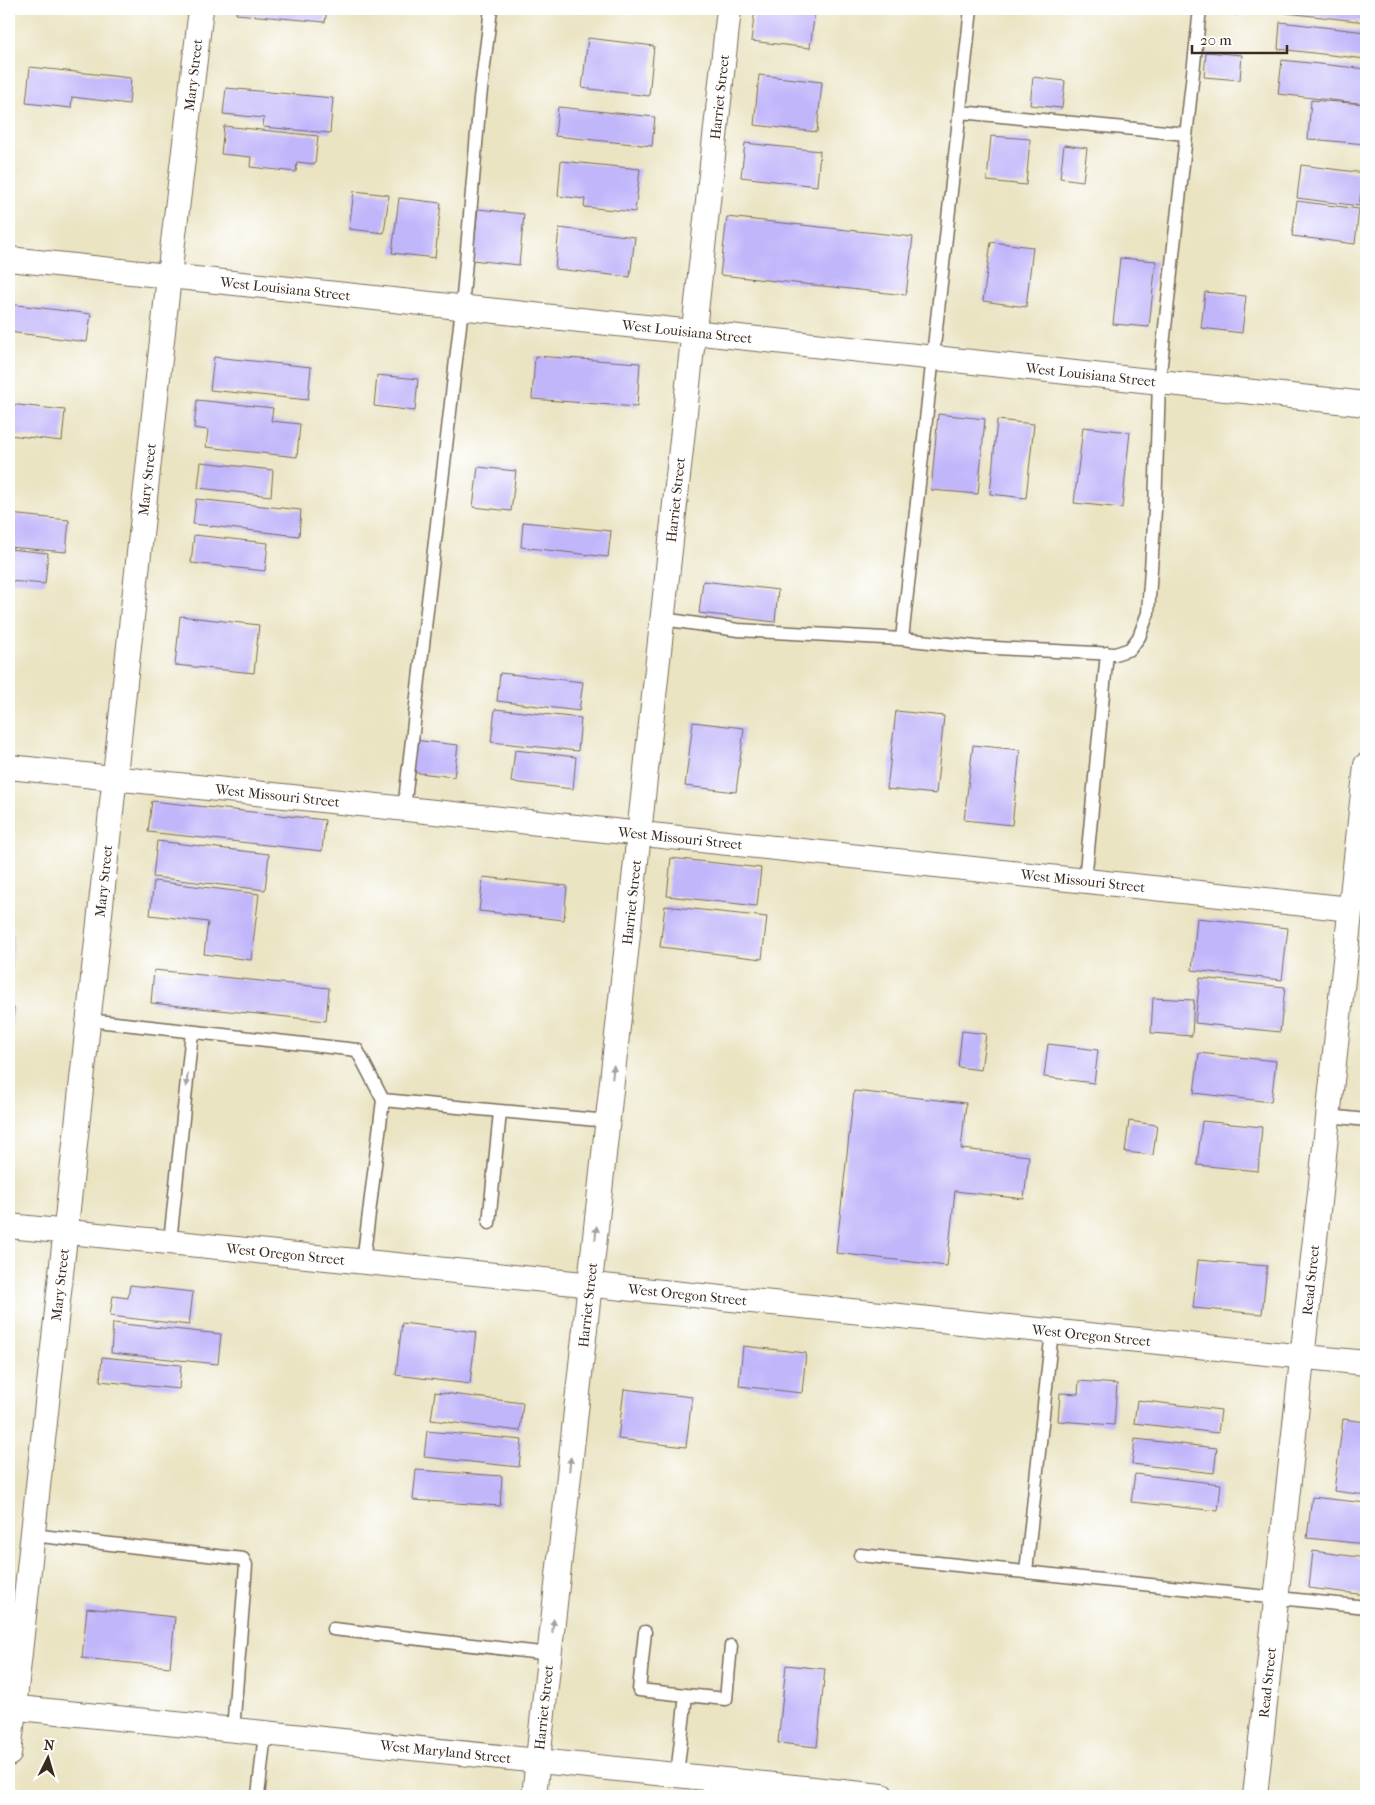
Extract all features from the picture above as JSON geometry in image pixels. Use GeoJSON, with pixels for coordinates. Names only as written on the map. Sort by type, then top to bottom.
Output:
{"type":"FeatureCollection","features":[{"type":"Feature","properties":{"kind":"street","name":"Mary Street"},"geometry":{"type":"LineString","coordinates":[[9,1754],[11,1707],[66,1232],[169,276],[201,9]]}},
{"type":"Feature","properties":{"kind":"street","name":"Harriet Street"},"geometry":{"type":"LineString","coordinates":[[534,1796],[730,9]]}},
{"type":"Feature","properties":{"kind":"street","name":"West Louisiana Street"},"geometry":{"type":"LineString","coordinates":[[9,259],[1366,404]]}},
{"type":"Feature","properties":{"kind":"street","name":"Read Street"},"geometry":{"type":"LineString","coordinates":[[1255,1796],[1351,910],[1360,884],[1366,765]]}},
{"type":"Feature","properties":{"kind":"street","name":"West Missouri Street"},"geometry":{"type":"LineString","coordinates":[[9,767],[1351,910]]}},
{"type":"Feature","properties":{"kind":"street","name":"West Oregon Street"},"geometry":{"type":"LineString","coordinates":[[9,1226],[1366,1364]]}},
{"type":"Feature","properties":{"kind":"street","name":"West Maryland Street"},"geometry":{"type":"LineString","coordinates":[[11,1707],[882,1796]]}},
{"type":"Feature","properties":{"kind":"lane"},"geometry":{"type":"LineString","coordinates":[[404,809],[462,308],[480,98],[491,9]]}},
{"type":"Feature","properties":{"kind":"lane"},"geometry":{"type":"LineString","coordinates":[[902,639],[971,9]]}},
{"type":"Feature","properties":{"kind":"lane"},"geometry":{"type":"LineString","coordinates":[[663,619],[738,630],[902,639],[976,647],[1115,654],[1130,649],[1139,637],[1148,613],[1155,510],[1159,382],[1200,9]]}},
{"type":"Feature","properties":{"kind":"lane"},"geometry":{"type":"LineString","coordinates":[[960,112],[1186,134]]}},
{"type":"Feature","properties":{"kind":"lane"},"geometry":{"type":"LineString","coordinates":[[1085,882],[1107,653]]}},
{"type":"Feature","properties":{"kind":"lane"},"geometry":{"type":"LineString","coordinates":[[88,1020],[357,1050],[383,1100],[363,1262]]}},
{"type":"Feature","properties":{"kind":"lane"},"geometry":{"type":"LineString","coordinates":[[170,1242],[192,1032]]}},
{"type":"Feature","properties":{"kind":"lane"},"geometry":{"type":"LineString","coordinates":[[383,1100],[608,1121]]}},
{"type":"Feature","properties":{"kind":"lane"},"geometry":{"type":"LineString","coordinates":[[489,1223],[500,1112]]}},
{"type":"Feature","properties":{"kind":"lane"},"geometry":{"type":"LineString","coordinates":[[1329,1116],[1366,1120]]}},
{"type":"Feature","properties":{"kind":"lane"},"geometry":{"type":"LineString","coordinates":[[1026,1572],[1052,1332]]}},
{"type":"Feature","properties":{"kind":"lane"},"geometry":{"type":"LineString","coordinates":[[32,1536],[243,1559],[246,1565],[233,1730]]}},
{"type":"Feature","properties":{"kind":"lane"},"geometry":{"type":"LineString","coordinates":[[860,1555],[1366,1607]]}},
{"type":"Feature","properties":{"kind":"lane"},"geometry":{"type":"LineString","coordinates":[[333,1629],[550,1654]]}},
{"type":"Feature","properties":{"kind":"lane"},"geometry":{"type":"LineString","coordinates":[[645,1632],[639,1690],[726,1699],[731,1646]]}},
{"type":"Feature","properties":{"kind":"lane"},"geometry":{"type":"LineString","coordinates":[[678,1775],[686,1695]]}},
{"type":"Feature","properties":{"kind":"lane"},"geometry":{"type":"LineString","coordinates":[[258,1796],[265,1733]]}},
{"type":"Feature","properties":{"kind":"building"},"geometry":{"type":"Polygon","coordinates":[[[237,9],[327,9],[325,22],[236,14],[237,9]]]}},
{"type":"Feature","properties":{"kind":"building"},"geometry":{"type":"Polygon","coordinates":[[[755,9],[815,11],[810,48],[751,41],[755,9]]]}},
{"type":"Feature","properties":{"kind":"building"},"geometry":{"type":"Polygon","coordinates":[[[1208,9],[1237,9],[1237,15],[1208,12],[1208,9]]]}},
{"type":"Feature","properties":{"kind":"building"},"geometry":{"type":"Polygon","coordinates":[[[1287,9],[1366,9],[1366,22],[1286,13],[1287,9]]]}},
{"type":"Feature","properties":{"kind":"building"},"geometry":{"type":"Polygon","coordinates":[[[1280,22],[1366,32],[1366,59],[1278,49],[1280,22]]]}},
{"type":"Feature","properties":{"kind":"building"},"geometry":{"type":"Polygon","coordinates":[[[588,38],[654,46],[649,96],[582,88],[588,38]]]}},
{"type":"Feature","properties":{"kind":"building"},"geometry":{"type":"Polygon","coordinates":[[[1206,52],[1242,55],[1240,80],[1204,77],[1206,52]]]}},
{"type":"Feature","properties":{"kind":"building"},"geometry":{"type":"Polygon","coordinates":[[[1282,60],[1366,69],[1366,104],[1278,94],[1282,60]]]}},
{"type":"Feature","properties":{"kind":"building"},"geometry":{"type":"Polygon","coordinates":[[[30,67],[131,78],[129,104],[72,97],[71,108],[26,103],[30,67]]]}},
{"type":"Feature","properties":{"kind":"building"},"geometry":{"type":"Polygon","coordinates":[[[759,75],[822,82],[817,132],[754,125],[759,75]]]}},
{"type":"Feature","properties":{"kind":"building"},"geometry":{"type":"Polygon","coordinates":[[[1033,77],[1065,81],[1062,108],[1030,105],[1033,77]]]}},
{"type":"Feature","properties":{"kind":"building"},"geometry":{"type":"Polygon","coordinates":[[[226,88],[333,98],[330,133],[263,127],[264,118],[223,114],[226,88]]]}},
{"type":"Feature","properties":{"kind":"building"},"geometry":{"type":"Polygon","coordinates":[[[1311,100],[1366,104],[1366,144],[1308,139],[1311,100]]]}},
{"type":"Feature","properties":{"kind":"building"},"geometry":{"type":"Polygon","coordinates":[[[558,107],[655,117],[652,146],[555,136],[558,107]]]}},
{"type":"Feature","properties":{"kind":"building"},"geometry":{"type":"Polygon","coordinates":[[[224,126],[318,136],[315,164],[297,162],[296,172],[250,167],[251,157],[221,154],[224,126]]]}},
{"type":"Feature","properties":{"kind":"building"},"geometry":{"type":"Polygon","coordinates":[[[991,136],[1030,139],[1026,185],[987,181],[991,136]]]}},
{"type":"Feature","properties":{"kind":"building"},"geometry":{"type":"Polygon","coordinates":[[[745,143],[820,151],[817,186],[741,177],[745,143]]]}},
{"type":"Feature","properties":{"kind":"building"},"geometry":{"type":"Polygon","coordinates":[[[1064,145],[1087,148],[1083,181],[1060,178],[1064,145]]]}},
{"type":"Feature","properties":{"kind":"building"},"geometry":{"type":"Polygon","coordinates":[[[561,161],[640,169],[635,212],[584,207],[585,199],[558,196],[561,161]]]}},
{"type":"Feature","properties":{"kind":"building"},"geometry":{"type":"Polygon","coordinates":[[[1301,165],[1364,173],[1359,206],[1297,198],[1301,165]]]}},
{"type":"Feature","properties":{"kind":"building"},"geometry":{"type":"Polygon","coordinates":[[[354,191],[389,195],[384,233],[349,229],[354,191]]]}},
{"type":"Feature","properties":{"kind":"building"},"geometry":{"type":"Polygon","coordinates":[[[399,198],[441,203],[435,258],[392,253],[399,198]]]}},
{"type":"Feature","properties":{"kind":"building"},"geometry":{"type":"Polygon","coordinates":[[[1297,201],[1359,209],[1355,244],[1292,236],[1297,201]]]}},
{"type":"Feature","properties":{"kind":"building"},"geometry":{"type":"Polygon","coordinates":[[[478,209],[524,214],[519,265],[472,260],[478,209]]]}},
{"type":"Feature","properties":{"kind":"building"},"geometry":{"type":"Polygon","coordinates":[[[727,217],[913,237],[906,295],[720,275],[727,217]]]}},
{"type":"Feature","properties":{"kind":"building"},"geometry":{"type":"Polygon","coordinates":[[[559,228],[635,237],[630,277],[555,269],[559,228]]]}},
{"type":"Feature","properties":{"kind":"building"},"geometry":{"type":"Polygon","coordinates":[[[991,242],[1033,247],[1026,307],[983,301],[991,242]]]}},
{"type":"Feature","properties":{"kind":"building"},"geometry":{"type":"Polygon","coordinates":[[[1120,258],[1156,261],[1149,327],[1113,324],[1120,258]]]}},
{"type":"Feature","properties":{"kind":"building"},"geometry":{"type":"Polygon","coordinates":[[[1205,292],[1246,296],[1242,333],[1201,328],[1205,292]]]}},
{"type":"Feature","properties":{"kind":"building"},"geometry":{"type":"Polygon","coordinates":[[[9,304],[91,314],[87,342],[9,332],[9,304]]]}},
{"type":"Feature","properties":{"kind":"building"},"geometry":{"type":"Polygon","coordinates":[[[535,356],[640,363],[637,407],[532,399],[535,356]]]}},
{"type":"Feature","properties":{"kind":"building"},"geometry":{"type":"Polygon","coordinates":[[[214,357],[311,367],[308,400],[210,390],[214,357]]]}},
{"type":"Feature","properties":{"kind":"building"},"geometry":{"type":"Polygon","coordinates":[[[377,375],[418,379],[415,411],[374,406],[377,375]]]}},
{"type":"Feature","properties":{"kind":"building"},"geometry":{"type":"Polygon","coordinates":[[[197,400],[273,408],[271,421],[300,424],[297,457],[206,447],[208,430],[194,428],[197,400]]]}},
{"type":"Feature","properties":{"kind":"building"},"geometry":{"type":"Polygon","coordinates":[[[9,404],[65,410],[62,441],[9,435],[9,404]]]}},
{"type":"Feature","properties":{"kind":"building"},"geometry":{"type":"Polygon","coordinates":[[[938,414],[985,419],[978,494],[931,490],[938,414]]]}},
{"type":"Feature","properties":{"kind":"building"},"geometry":{"type":"Polygon","coordinates":[[[997,420],[1034,424],[1026,498],[990,494],[997,420]]]}},
{"type":"Feature","properties":{"kind":"building"},"geometry":{"type":"Polygon","coordinates":[[[1083,427],[1130,432],[1122,508],[1074,503],[1083,427]]]}},
{"type":"Feature","properties":{"kind":"building"},"geometry":{"type":"Polygon","coordinates":[[[201,462],[273,470],[271,496],[198,488],[201,462]]]}},
{"type":"Feature","properties":{"kind":"building"},"geometry":{"type":"Polygon","coordinates":[[[478,467],[516,471],[511,511],[473,507],[478,467]]]}},
{"type":"Feature","properties":{"kind":"building"},"geometry":{"type":"Polygon","coordinates":[[[196,499],[301,510],[299,536],[193,524],[196,499]]]}},
{"type":"Feature","properties":{"kind":"building"},"geometry":{"type":"Polygon","coordinates":[[[9,514],[69,520],[66,552],[9,547],[9,514]]]}},
{"type":"Feature","properties":{"kind":"building"},"geometry":{"type":"Polygon","coordinates":[[[523,522],[611,531],[608,557],[521,547],[523,522]]]}},
{"type":"Feature","properties":{"kind":"building"},"geometry":{"type":"Polygon","coordinates":[[[194,535],[268,543],[265,571],[191,563],[194,535]]]}},
{"type":"Feature","properties":{"kind":"building"},"geometry":{"type":"Polygon","coordinates":[[[9,549],[48,553],[45,584],[9,581],[9,549]]]}},
{"type":"Feature","properties":{"kind":"building"},"geometry":{"type":"Polygon","coordinates":[[[703,581],[778,590],[775,622],[699,613],[703,581]]]}},
{"type":"Feature","properties":{"kind":"building"},"geometry":{"type":"Polygon","coordinates":[[[180,616],[259,625],[254,673],[175,665],[180,616]]]}},
{"type":"Feature","properties":{"kind":"building"},"geometry":{"type":"Polygon","coordinates":[[[500,673],[583,682],[579,711],[497,701],[500,673]]]}},
{"type":"Feature","properties":{"kind":"building"},"geometry":{"type":"Polygon","coordinates":[[[495,709],[581,718],[578,751],[491,742],[495,709]]]}},
{"type":"Feature","properties":{"kind":"building"},"geometry":{"type":"Polygon","coordinates":[[[896,711],[944,716],[936,794],[887,789],[896,711]]]}},
{"type":"Feature","properties":{"kind":"building"},"geometry":{"type":"Polygon","coordinates":[[[693,722],[744,728],[736,792],[685,786],[693,722]]]}},
{"type":"Feature","properties":{"kind":"building"},"geometry":{"type":"Polygon","coordinates":[[[413,740],[458,745],[454,777],[410,772],[413,740]]]}},
{"type":"Feature","properties":{"kind":"building"},"geometry":{"type":"Polygon","coordinates":[[[973,745],[1020,750],[1012,825],[964,820],[973,745]]]}},
{"type":"Feature","properties":{"kind":"building"},"geometry":{"type":"Polygon","coordinates":[[[515,750],[576,757],[573,789],[511,782],[515,750]]]}},
{"type":"Feature","properties":{"kind":"building"},"geometry":{"type":"Polygon","coordinates":[[[152,801],[325,820],[322,851],[148,832],[152,801]]]}},
{"type":"Feature","properties":{"kind":"building"},"geometry":{"type":"Polygon","coordinates":[[[157,841],[269,854],[265,890],[153,877],[157,841]]]}},
{"type":"Feature","properties":{"kind":"building"},"geometry":{"type":"Polygon","coordinates":[[[671,858],[761,868],[757,906],[667,896],[671,858]]]}},
{"type":"Feature","properties":{"kind":"building"},"geometry":{"type":"Polygon","coordinates":[[[483,877],[567,886],[564,920],[479,911],[483,877]]]}},
{"type":"Feature","properties":{"kind":"building"},"geometry":{"type":"Polygon","coordinates":[[[154,881],[259,894],[251,960],[204,954],[208,922],[150,915],[154,881]]]}},
{"type":"Feature","properties":{"kind":"building"},"geometry":{"type":"Polygon","coordinates":[[[665,906],[767,917],[762,959],[660,947],[665,906]]]}},
{"type":"Feature","properties":{"kind":"building"},"geometry":{"type":"Polygon","coordinates":[[[1197,918],[1288,928],[1282,980],[1192,970],[1197,918]]]}},
{"type":"Feature","properties":{"kind":"building"},"geometry":{"type":"Polygon","coordinates":[[[9,934],[14,935],[10,985],[9,985],[9,934]]]}},
{"type":"Feature","properties":{"kind":"building"},"geometry":{"type":"Polygon","coordinates":[[[154,970],[329,988],[326,1021],[151,1003],[154,970]]]}},
{"type":"Feature","properties":{"kind":"building"},"geometry":{"type":"Polygon","coordinates":[[[1200,978],[1285,987],[1280,1032],[1195,1023],[1200,978]]]}},
{"type":"Feature","properties":{"kind":"building"},"geometry":{"type":"Polygon","coordinates":[[[1153,998],[1194,1000],[1192,1036],[1151,1033],[1153,998]]]}},
{"type":"Feature","properties":{"kind":"building"},"geometry":{"type":"Polygon","coordinates":[[[9,1007],[14,1008],[10,1039],[9,1039],[9,1007]]]}},
{"type":"Feature","properties":{"kind":"building"},"geometry":{"type":"Polygon","coordinates":[[[962,1031],[986,1034],[981,1070],[958,1067],[962,1031]]]}},
{"type":"Feature","properties":{"kind":"building"},"geometry":{"type":"Polygon","coordinates":[[[1048,1044],[1098,1050],[1094,1083],[1044,1077],[1048,1044]]]}},
{"type":"Feature","properties":{"kind":"building"},"geometry":{"type":"Polygon","coordinates":[[[1199,1053],[1276,1061],[1271,1102],[1194,1093],[1199,1053]]]}},
{"type":"Feature","properties":{"kind":"building"},"geometry":{"type":"Polygon","coordinates":[[[854,1091],[966,1103],[961,1149],[1029,1156],[1024,1199],[955,1191],[947,1266],[836,1253],[854,1091]]]}},
{"type":"Feature","properties":{"kind":"building"},"geometry":{"type":"Polygon","coordinates":[[[1129,1121],[1157,1125],[1153,1155],[1125,1152],[1129,1121]]]}},
{"type":"Feature","properties":{"kind":"building"},"geometry":{"type":"Polygon","coordinates":[[[1202,1121],[1262,1127],[1258,1171],[1197,1165],[1202,1121]]]}},
{"type":"Feature","properties":{"kind":"building"},"geometry":{"type":"Polygon","coordinates":[[[1198,1260],[1267,1266],[1262,1314],[1193,1308],[1198,1260]]]}},
{"type":"Feature","properties":{"kind":"building"},"geometry":{"type":"Polygon","coordinates":[[[130,1285],[193,1292],[189,1325],[110,1316],[113,1296],[128,1298],[130,1285]]]}},
{"type":"Feature","properties":{"kind":"building"},"geometry":{"type":"Polygon","coordinates":[[[113,1323],[221,1334],[218,1364],[111,1353],[113,1323]]]}},
{"type":"Feature","properties":{"kind":"building"},"geometry":{"type":"Polygon","coordinates":[[[402,1323],[476,1332],[470,1384],[396,1375],[402,1323]]]}},
{"type":"Feature","properties":{"kind":"building"},"geometry":{"type":"Polygon","coordinates":[[[743,1346],[806,1353],[802,1393],[739,1386],[743,1346]]]}},
{"type":"Feature","properties":{"kind":"building"},"geometry":{"type":"Polygon","coordinates":[[[102,1357],[181,1365],[179,1389],[100,1381],[102,1357]]]}},
{"type":"Feature","properties":{"kind":"building"},"geometry":{"type":"Polygon","coordinates":[[[1079,1381],[1117,1384],[1114,1425],[1058,1421],[1060,1393],[1078,1394],[1079,1381]]]}},
{"type":"Feature","properties":{"kind":"building"},"geometry":{"type":"Polygon","coordinates":[[[624,1389],[692,1397],[686,1447],[618,1439],[624,1389]]]}},
{"type":"Feature","properties":{"kind":"building"},"geometry":{"type":"Polygon","coordinates":[[[435,1392],[523,1403],[520,1431],[431,1420],[435,1392]]]}},
{"type":"Feature","properties":{"kind":"building"},"geometry":{"type":"Polygon","coordinates":[[[1137,1400],[1221,1410],[1218,1433],[1134,1423],[1137,1400]]]}},
{"type":"Feature","properties":{"kind":"building"},"geometry":{"type":"Polygon","coordinates":[[[1343,1419],[1366,1422],[1366,1495],[1334,1491],[1343,1419]]]}},
{"type":"Feature","properties":{"kind":"building"},"geometry":{"type":"Polygon","coordinates":[[[427,1431],[522,1440],[519,1467],[424,1457],[427,1431]]]}},
{"type":"Feature","properties":{"kind":"building"},"geometry":{"type":"Polygon","coordinates":[[[1135,1439],[1217,1448],[1214,1473],[1132,1464],[1135,1439]]]}},
{"type":"Feature","properties":{"kind":"building"},"geometry":{"type":"Polygon","coordinates":[[[416,1470],[502,1476],[500,1506],[413,1500],[416,1470]]]}},
{"type":"Feature","properties":{"kind":"building"},"geometry":{"type":"Polygon","coordinates":[[[1135,1474],[1221,1484],[1218,1511],[1131,1502],[1135,1474]]]}},
{"type":"Feature","properties":{"kind":"building"},"geometry":{"type":"Polygon","coordinates":[[[1312,1497],[1366,1503],[1366,1544],[1307,1538],[1312,1497]]]}},
{"type":"Feature","properties":{"kind":"building"},"geometry":{"type":"Polygon","coordinates":[[[1313,1551],[1366,1558],[1366,1595],[1309,1588],[1313,1551]]]}},
{"type":"Feature","properties":{"kind":"building"},"geometry":{"type":"Polygon","coordinates":[[[87,1608],[175,1617],[170,1667],[82,1658],[87,1608]]]}},
{"type":"Feature","properties":{"kind":"building"},"geometry":{"type":"Polygon","coordinates":[[[786,1665],[825,1669],[817,1747],[778,1743],[786,1665]]]}},
{"type":"Feature","properties":{"kind":"building"},"geometry":{"type":"Polygon","coordinates":[[[385,1793],[408,1795],[408,1796],[385,1796],[385,1793]]]}}]}
